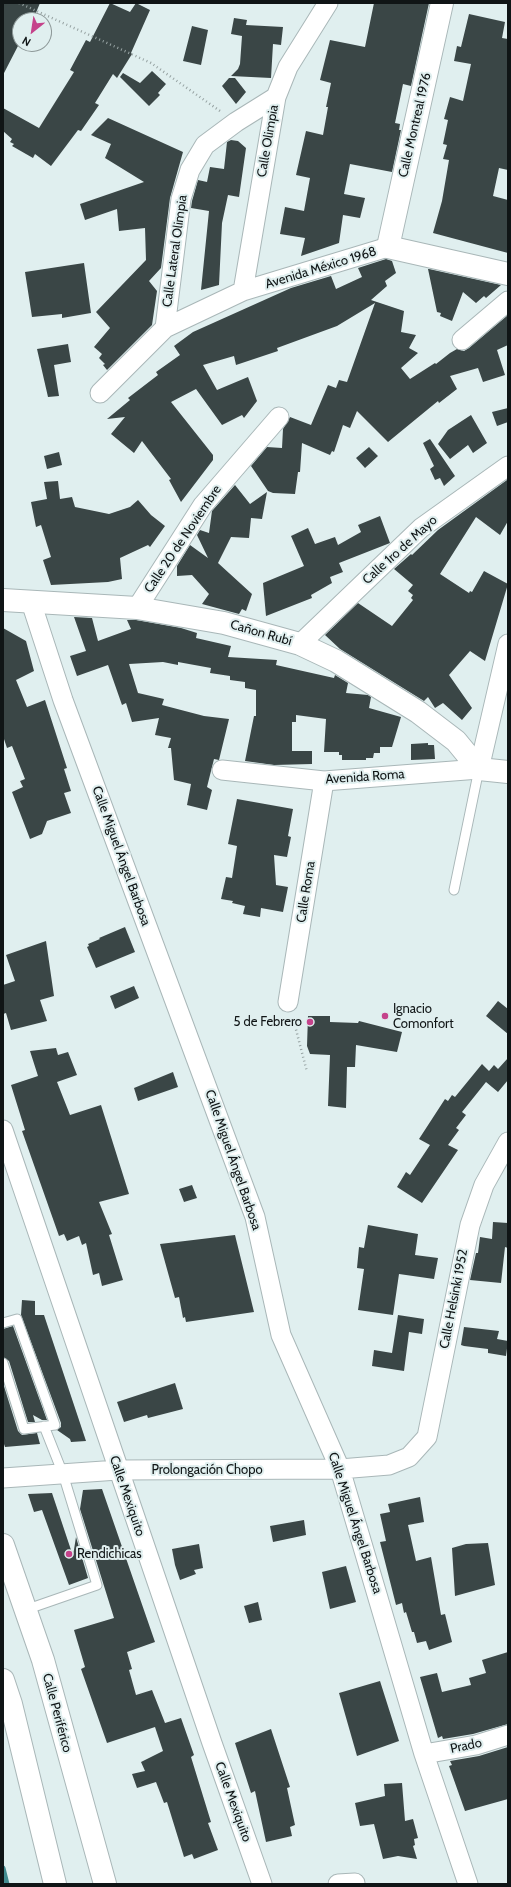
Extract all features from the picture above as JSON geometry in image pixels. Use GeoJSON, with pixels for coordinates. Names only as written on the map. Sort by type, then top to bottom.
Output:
{"type":"FeatureCollection","features":[{"type":"Feature","properties":{"kind":"main road","name":"Calle Montreal 1976"},"geometry":{"type":"LineString","coordinates":[[388,247],[442,3]]}},
{"type":"Feature","properties":{"kind":"main road","name":"Avenida México 1968"},"geometry":{"type":"LineString","coordinates":[[388,247],[508,274]]}},
{"type":"Feature","properties":{"kind":"main road","name":"Cañon Rubí"},"geometry":{"type":"LineString","coordinates":[[3,600],[137,608],[224,623],[300,644],[336,661],[418,712],[456,741],[479,769]]}},
{"type":"Feature","properties":{"kind":"main road","name":"Avenida Roma"},"geometry":{"type":"LineString","coordinates":[[479,769],[508,772]]}},
{"type":"Feature","properties":{"kind":"main road","name":"Calle Periférico"},"geometry":{"type":"LineString","coordinates":[[3,1545],[43,1660],[105,1884]]}},
{"type":"Feature","properties":{"kind":"main road"},"geometry":{"type":"LineString","coordinates":[[3,1680],[11,1704],[55,1884]]}},
{"type":"Feature","properties":{"kind":"street","name":"Calle Olimpia"},"geometry":{"type":"LineString","coordinates":[[243,291],[276,97],[288,67],[328,3]]}},
{"type":"Feature","properties":{"kind":"street","name":"Calle Lateral Olimpia"},"geometry":{"type":"LineString","coordinates":[[165,328],[181,198],[190,170],[205,145],[236,122],[276,97]]}},
{"type":"Feature","properties":{"kind":"street","name":"Avenida México 1968"},"geometry":{"type":"LineString","coordinates":[[165,328],[243,291],[388,247]]}},
{"type":"Feature","properties":{"kind":"street"},"geometry":{"type":"LineString","coordinates":[[462,340],[508,301]]}},
{"type":"Feature","properties":{"kind":"street"},"geometry":{"type":"LineString","coordinates":[[100,394],[165,328]]}},
{"type":"Feature","properties":{"kind":"street","name":"Calle 20 de Noviembre"},"geometry":{"type":"LineString","coordinates":[[137,608],[203,505],[279,417]]}},
{"type":"Feature","properties":{"kind":"street","name":"Calle 1ro de Mayo"},"geometry":{"type":"LineString","coordinates":[[300,644],[421,528],[508,466]]}},
{"type":"Feature","properties":{"kind":"street","name":"Calle Miguel Ángel Barbosa"},"geometry":{"type":"LineString","coordinates":[[30,602],[63,700],[255,1217],[281,1335],[340,1469],[424,1754],[468,1884]]}},
{"type":"Feature","properties":{"kind":"street"},"geometry":{"type":"LineString","coordinates":[[479,769],[508,644]]}},
{"type":"Feature","properties":{"kind":"street","name":"Avenida Roma"},"geometry":{"type":"LineString","coordinates":[[222,770],[324,782],[479,769]]}},
{"type":"Feature","properties":{"kind":"street","name":"Calle Roma"},"geometry":{"type":"LineString","coordinates":[[288,1002],[324,782]]}},
{"type":"Feature","properties":{"kind":"street","name":"Calle Mexiquito"},"geometry":{"type":"LineString","coordinates":[[3,1130],[118,1470],[262,1884]]}},
{"type":"Feature","properties":{"kind":"street","name":"Calle Helsinki 1952"},"geometry":{"type":"LineString","coordinates":[[409,1457],[426,1437],[470,1225],[484,1185],[508,1142]]}},
{"type":"Feature","properties":{"kind":"street","name":"Prolongación Chopo"},"geometry":{"type":"LineString","coordinates":[[3,1478],[118,1470],[340,1469],[389,1465],[409,1457]]}},
{"type":"Feature","properties":{"kind":"street","name":"Prado"},"geometry":{"type":"LineString","coordinates":[[424,1754],[476,1745],[508,1735]]}},
{"type":"Feature","properties":{"kind":"lane"},"geometry":{"type":"LineString","coordinates":[[454,890],[479,769]]}},
{"type":"Feature","properties":{"kind":"lane"},"geometry":{"type":"LineString","coordinates":[[3,1323],[17,1319],[55,1424],[24,1429],[3,1363]]}},
{"type":"Feature","properties":{"kind":"lane"},"geometry":{"type":"LineString","coordinates":[[25,1610],[98,1585],[63,1474],[44,1426]]}},
{"type":"Feature","properties":{"kind":"path"},"geometry":{"type":"LineString","coordinates":[[19,3],[151,63],[236,122]]}},
{"type":"Feature","properties":{"kind":"path"},"geometry":{"type":"LineString","coordinates":[[288,1002],[307,1072]]}},
{"type":"Feature","properties":{"kind":"building"},"geometry":{"type":"Polygon","coordinates":[[[3,3],[40,3],[36,12],[12,12],[12,52],[15,52],[3,75],[3,3]]]}},
{"type":"Feature","properties":{"kind":"building"},"geometry":{"type":"Polygon","coordinates":[[[110,3],[130,12],[136,3],[150,10],[131,53],[132,54],[117,78],[113,74],[95,103],[99,105],[81,131],[78,130],[51,166],[35,154],[33,158],[12,146],[14,144],[10,142],[12,139],[3,131],[3,108],[39,128],[74,72],[70,70],[86,40],[90,42],[110,3]]]}},
{"type":"Feature","properties":{"kind":"building"},"geometry":{"type":"Polygon","coordinates":[[[374,3],[429,3],[411,86],[403,84],[395,123],[400,124],[399,130],[401,130],[392,172],[350,164],[344,194],[365,198],[360,218],[343,215],[339,243],[301,256],[305,238],[280,234],[285,207],[304,211],[310,178],[296,175],[306,131],[323,135],[328,107],[326,107],[331,83],[320,80],[330,40],[365,47],[374,3]]]}},
{"type":"Feature","properties":{"kind":"building"},"geometry":{"type":"Polygon","coordinates":[[[469,14],[505,22],[502,38],[508,39],[508,170],[499,168],[493,196],[508,200],[508,253],[433,233],[442,201],[449,160],[443,159],[447,145],[443,144],[448,120],[444,119],[450,97],[463,101],[471,64],[454,61],[457,46],[461,47],[469,14]]]}},
{"type":"Feature","properties":{"kind":"building"},"geometry":{"type":"Polygon","coordinates":[[[234,18],[247,20],[246,25],[283,27],[281,45],[273,44],[271,78],[231,76],[238,69],[240,64],[242,36],[231,34],[234,18]]]}},
{"type":"Feature","properties":{"kind":"building"},"geometry":{"type":"Polygon","coordinates":[[[192,26],[208,30],[201,65],[183,61],[192,26]]]}},
{"type":"Feature","properties":{"kind":"building"},"geometry":{"type":"Polygon","coordinates":[[[152,71],[166,84],[158,93],[160,95],[149,106],[120,77],[123,73],[140,83],[152,71]]]}},
{"type":"Feature","properties":{"kind":"building"},"geometry":{"type":"Polygon","coordinates":[[[229,78],[235,78],[246,92],[236,104],[222,86],[229,78]]]}},
{"type":"Feature","properties":{"kind":"building"},"geometry":{"type":"Polygon","coordinates":[[[108,118],[183,152],[170,198],[161,268],[149,281],[157,291],[152,325],[107,370],[103,365],[105,364],[99,358],[102,354],[94,347],[110,328],[96,312],[146,260],[145,228],[119,231],[117,209],[85,220],[80,204],[144,182],[105,158],[111,144],[91,135],[108,118]]]}},
{"type":"Feature","properties":{"kind":"building"},"geometry":{"type":"Polygon","coordinates":[[[231,140],[238,141],[246,148],[239,197],[228,195],[222,223],[219,285],[201,290],[209,211],[191,208],[192,201],[198,180],[207,182],[210,167],[224,169],[227,142],[231,140]]]}},
{"type":"Feature","properties":{"kind":"building"},"geometry":{"type":"Polygon","coordinates":[[[386,259],[392,261],[396,273],[385,281],[387,286],[371,300],[404,311],[401,332],[416,335],[409,348],[418,353],[401,368],[410,379],[435,363],[436,364],[457,349],[464,351],[469,348],[508,315],[508,345],[497,350],[505,375],[483,382],[478,368],[450,376],[457,389],[439,403],[438,401],[388,442],[357,411],[350,428],[343,425],[334,452],[332,451],[330,455],[302,443],[300,472],[298,472],[295,494],[273,493],[268,491],[251,466],[267,447],[282,448],[283,429],[290,417],[311,425],[328,385],[336,388],[339,380],[347,382],[375,303],[337,326],[277,348],[278,351],[236,365],[234,356],[203,365],[217,390],[248,377],[257,401],[244,418],[242,415],[222,425],[196,389],[171,402],[213,455],[213,460],[181,502],[169,480],[171,479],[142,441],[134,453],[111,434],[125,417],[107,419],[130,400],[128,398],[158,375],[156,372],[180,355],[174,346],[193,332],[291,288],[331,276],[336,289],[362,277],[358,268],[386,259]]]}},
{"type":"Feature","properties":{"kind":"building"},"geometry":{"type":"Polygon","coordinates":[[[84,263],[91,313],[62,318],[62,314],[32,317],[25,272],[84,263]]]}},
{"type":"Feature","properties":{"kind":"building"},"geometry":{"type":"Polygon","coordinates":[[[428,269],[501,285],[486,298],[484,296],[476,303],[463,292],[452,321],[440,316],[441,313],[437,312],[428,269]]]}},
{"type":"Feature","properties":{"kind":"building"},"geometry":{"type":"Polygon","coordinates":[[[68,344],[71,362],[54,365],[59,396],[48,397],[37,349],[68,344]]]}},
{"type":"Feature","properties":{"kind":"building"},"geometry":{"type":"Polygon","coordinates":[[[508,408],[508,422],[497,426],[492,412],[508,408]]]}},
{"type":"Feature","properties":{"kind":"building"},"geometry":{"type":"Polygon","coordinates":[[[471,415],[487,443],[473,453],[468,445],[450,459],[438,444],[448,430],[471,415]]]}},
{"type":"Feature","properties":{"kind":"building"},"geometry":{"type":"Polygon","coordinates":[[[430,439],[455,476],[444,486],[440,478],[435,480],[430,469],[434,466],[423,443],[430,439]]]}},
{"type":"Feature","properties":{"kind":"building"},"geometry":{"type":"Polygon","coordinates":[[[369,447],[378,456],[365,468],[356,458],[369,447]]]}},
{"type":"Feature","properties":{"kind":"building"},"geometry":{"type":"Polygon","coordinates":[[[59,452],[62,465],[47,469],[44,456],[59,452]]]}},
{"type":"Feature","properties":{"kind":"building"},"geometry":{"type":"Polygon","coordinates":[[[507,480],[508,521],[500,535],[476,517],[440,574],[469,593],[470,591],[472,592],[484,571],[508,584],[485,661],[470,651],[449,675],[472,708],[462,720],[443,703],[435,708],[428,697],[424,701],[340,649],[325,635],[358,603],[392,626],[413,600],[411,598],[413,595],[408,591],[413,585],[394,569],[411,554],[412,555],[438,530],[507,480]]]}},
{"type":"Feature","properties":{"kind":"building"},"geometry":{"type":"Polygon","coordinates":[[[58,481],[60,499],[72,497],[75,507],[109,514],[130,507],[138,500],[151,515],[165,526],[150,547],[148,545],[120,558],[122,579],[108,582],[51,585],[43,560],[51,557],[41,525],[36,527],[31,502],[47,499],[44,482],[58,481]]]}},
{"type":"Feature","properties":{"kind":"building"},"geometry":{"type":"Polygon","coordinates":[[[235,485],[250,504],[267,492],[262,519],[251,518],[249,538],[231,537],[218,563],[252,594],[246,611],[242,609],[239,614],[202,604],[209,594],[192,575],[177,576],[177,566],[190,545],[208,558],[197,535],[200,530],[209,533],[212,511],[235,485]]]}},
{"type":"Feature","properties":{"kind":"building"},"geometry":{"type":"Polygon","coordinates":[[[380,516],[390,543],[339,563],[343,572],[330,577],[332,583],[311,595],[312,598],[266,616],[263,583],[304,566],[291,536],[308,528],[315,544],[335,537],[338,545],[361,532],[358,525],[380,516]]]}},
{"type":"Feature","properties":{"kind":"building"},"geometry":{"type":"Polygon","coordinates":[[[74,617],[92,618],[98,641],[131,629],[127,620],[136,620],[181,628],[197,633],[196,638],[231,646],[228,657],[277,660],[276,665],[334,678],[335,675],[348,683],[346,693],[368,695],[371,697],[369,708],[401,717],[392,747],[380,747],[380,753],[374,753],[373,758],[366,758],[366,760],[342,760],[342,755],[339,755],[339,752],[324,752],[326,719],[296,715],[296,722],[292,722],[292,751],[312,751],[312,764],[274,765],[245,761],[254,716],[256,716],[256,690],[245,688],[245,682],[230,680],[230,676],[210,673],[211,668],[178,662],[178,665],[163,662],[129,664],[138,693],[164,699],[162,705],[204,716],[229,719],[219,760],[214,759],[207,787],[212,790],[207,810],[187,805],[191,784],[174,780],[171,748],[168,748],[171,738],[155,735],[159,718],[132,722],[126,703],[122,705],[108,665],[77,676],[70,656],[86,651],[74,617]]]}},
{"type":"Feature","properties":{"kind":"building"},"geometry":{"type":"Polygon","coordinates":[[[3,628],[26,641],[34,671],[16,680],[27,707],[45,700],[67,768],[64,769],[71,791],[64,793],[71,813],[47,821],[42,834],[30,839],[12,792],[23,787],[20,781],[25,779],[12,746],[7,748],[3,736],[3,628]]]}},
{"type":"Feature","properties":{"kind":"building"},"geometry":{"type":"Polygon","coordinates":[[[428,743],[428,745],[434,745],[435,759],[411,760],[411,744],[428,743]]]}},
{"type":"Feature","properties":{"kind":"building"},"geometry":{"type":"Polygon","coordinates":[[[237,799],[293,809],[288,836],[291,837],[287,857],[274,855],[276,885],[288,887],[283,912],[261,908],[260,917],[243,914],[245,906],[232,903],[233,901],[221,899],[226,877],[232,878],[237,846],[228,844],[237,799]]]}},
{"type":"Feature","properties":{"kind":"building"},"geometry":{"type":"Polygon","coordinates":[[[125,927],[135,952],[96,968],[87,947],[89,946],[88,944],[125,927]]]}},
{"type":"Feature","properties":{"kind":"building"},"geometry":{"type":"Polygon","coordinates":[[[46,941],[54,996],[40,1000],[47,1021],[11,1030],[6,1013],[3,1014],[3,985],[15,981],[6,955],[46,941]]]}},
{"type":"Feature","properties":{"kind":"building"},"geometry":{"type":"Polygon","coordinates":[[[134,986],[139,998],[115,1009],[110,996],[134,986]]]}},
{"type":"Feature","properties":{"kind":"building"},"geometry":{"type":"Polygon","coordinates":[[[498,1001],[508,1009],[508,1034],[486,1016],[498,1001]]]}},
{"type":"Feature","properties":{"kind":"building"},"geometry":{"type":"Polygon","coordinates":[[[308,1016],[330,1016],[330,1022],[358,1023],[359,1021],[402,1032],[397,1052],[356,1045],[355,1067],[347,1067],[346,1108],[328,1106],[330,1055],[310,1054],[307,1046],[308,1016]]]}},
{"type":"Feature","properties":{"kind":"building"},"geometry":{"type":"Polygon","coordinates":[[[56,1048],[58,1055],[68,1052],[77,1075],[57,1082],[70,1115],[101,1105],[129,1194],[99,1202],[112,1234],[109,1235],[123,1280],[102,1286],[99,1273],[93,1275],[86,1243],[82,1245],[79,1236],[67,1241],[64,1234],[59,1236],[22,1131],[25,1130],[11,1085],[38,1076],[30,1051],[56,1048]]]}},
{"type":"Feature","properties":{"kind":"building"},"geometry":{"type":"Polygon","coordinates":[[[508,1058],[508,1080],[498,1092],[486,1082],[462,1112],[466,1115],[456,1128],[459,1130],[448,1145],[458,1150],[422,1203],[397,1187],[406,1172],[410,1175],[430,1145],[419,1139],[445,1099],[448,1101],[452,1095],[455,1097],[482,1064],[489,1071],[494,1065],[498,1069],[508,1058]]]}},
{"type":"Feature","properties":{"kind":"building"},"geometry":{"type":"Polygon","coordinates":[[[173,1072],[178,1087],[138,1101],[134,1088],[173,1072]]]}},
{"type":"Feature","properties":{"kind":"building"},"geometry":{"type":"Polygon","coordinates":[[[192,1185],[197,1198],[184,1202],[179,1189],[192,1185]]]}},
{"type":"Feature","properties":{"kind":"building"},"geometry":{"type":"Polygon","coordinates":[[[493,1222],[508,1223],[508,1248],[505,1247],[501,1283],[470,1280],[476,1253],[478,1253],[480,1237],[492,1239],[493,1222]]]}},
{"type":"Feature","properties":{"kind":"building"},"geometry":{"type":"Polygon","coordinates":[[[368,1225],[418,1234],[415,1255],[438,1258],[434,1279],[399,1274],[393,1315],[358,1310],[364,1269],[357,1268],[359,1247],[364,1248],[368,1225]]]}},
{"type":"Feature","properties":{"kind":"building"},"geometry":{"type":"Polygon","coordinates":[[[235,1235],[254,1312],[186,1322],[185,1317],[183,1318],[179,1297],[175,1298],[160,1244],[235,1235]]]}},
{"type":"Feature","properties":{"kind":"building"},"geometry":{"type":"Polygon","coordinates":[[[22,1300],[35,1301],[35,1315],[44,1315],[86,1441],[71,1442],[70,1439],[57,1430],[61,1427],[61,1423],[21,1315],[22,1300]]]}},
{"type":"Feature","properties":{"kind":"building"},"geometry":{"type":"Polygon","coordinates":[[[398,1315],[424,1319],[422,1334],[409,1332],[404,1371],[372,1366],[374,1350],[392,1353],[398,1315]]]}},
{"type":"Feature","properties":{"kind":"building"},"geometry":{"type":"Polygon","coordinates":[[[13,1326],[47,1420],[42,1420],[33,1415],[35,1422],[28,1422],[9,1361],[3,1357],[3,1329],[13,1326]]]}},
{"type":"Feature","properties":{"kind":"building"},"geometry":{"type":"Polygon","coordinates":[[[464,1327],[499,1331],[497,1339],[508,1341],[506,1356],[488,1353],[488,1349],[461,1345],[464,1327]]]}},
{"type":"Feature","properties":{"kind":"building"},"geometry":{"type":"Polygon","coordinates":[[[3,1383],[18,1431],[22,1435],[37,1433],[40,1444],[5,1447],[3,1441],[3,1383]]]}},
{"type":"Feature","properties":{"kind":"building"},"geometry":{"type":"Polygon","coordinates":[[[175,1383],[183,1409],[148,1418],[147,1415],[124,1422],[117,1402],[175,1383]]]}},
{"type":"Feature","properties":{"kind":"building"},"geometry":{"type":"Polygon","coordinates":[[[102,1489],[155,1642],[127,1652],[132,1669],[129,1670],[136,1695],[152,1690],[165,1723],[181,1718],[194,1755],[191,1757],[211,1822],[208,1823],[218,1850],[194,1859],[192,1854],[184,1857],[167,1802],[164,1803],[156,1782],[137,1788],[132,1774],[145,1771],[141,1762],[163,1751],[155,1727],[107,1743],[81,1669],[85,1667],[74,1630],[114,1618],[80,1509],[83,1490],[102,1489]]]}},
{"type":"Feature","properties":{"kind":"building"},"geometry":{"type":"Polygon","coordinates":[[[52,1493],[73,1556],[76,1537],[88,1578],[69,1585],[42,1510],[34,1512],[28,1494],[52,1493]]]}},
{"type":"Feature","properties":{"kind":"building"},"geometry":{"type":"Polygon","coordinates":[[[420,1497],[424,1522],[408,1525],[416,1561],[431,1557],[441,1615],[445,1614],[452,1642],[429,1650],[426,1641],[417,1643],[406,1612],[404,1613],[402,1603],[396,1605],[380,1542],[386,1541],[380,1514],[390,1512],[388,1504],[420,1497]]]}},
{"type":"Feature","properties":{"kind":"building"},"geometry":{"type":"Polygon","coordinates":[[[304,1520],[306,1535],[273,1542],[270,1526],[304,1520]]]}},
{"type":"Feature","properties":{"kind":"building"},"geometry":{"type":"Polygon","coordinates":[[[488,1543],[495,1585],[455,1596],[452,1548],[466,1544],[488,1543]]]}},
{"type":"Feature","properties":{"kind":"building"},"geometry":{"type":"Polygon","coordinates":[[[199,1544],[203,1568],[194,1570],[196,1574],[180,1580],[172,1549],[199,1544]]]}},
{"type":"Feature","properties":{"kind":"building"},"geometry":{"type":"Polygon","coordinates":[[[346,1566],[356,1602],[330,1609],[322,1572],[346,1566]]]}},
{"type":"Feature","properties":{"kind":"building"},"geometry":{"type":"Polygon","coordinates":[[[258,1602],[262,1620],[249,1623],[244,1606],[258,1602]]]}},
{"type":"Feature","properties":{"kind":"building"},"geometry":{"type":"Polygon","coordinates":[[[508,1652],[508,1724],[473,1734],[443,1739],[442,1736],[438,1738],[420,1677],[437,1673],[442,1692],[471,1685],[469,1678],[486,1673],[482,1660],[508,1652]]]}},
{"type":"Feature","properties":{"kind":"building"},"geometry":{"type":"Polygon","coordinates":[[[380,1681],[399,1741],[357,1756],[339,1693],[380,1681]]]}},
{"type":"Feature","properties":{"kind":"building"},"geometry":{"type":"Polygon","coordinates":[[[271,1729],[290,1787],[287,1788],[295,1825],[290,1827],[292,1836],[266,1842],[255,1791],[251,1793],[235,1743],[271,1729]]]}},
{"type":"Feature","properties":{"kind":"building"},"geometry":{"type":"Polygon","coordinates":[[[508,1747],[508,1799],[465,1811],[449,1766],[452,1765],[450,1761],[479,1756],[508,1747]]]}},
{"type":"Feature","properties":{"kind":"building"},"geometry":{"type":"Polygon","coordinates":[[[402,1783],[405,1821],[413,1819],[418,1838],[414,1839],[415,1845],[413,1846],[417,1859],[398,1856],[383,1859],[374,1824],[360,1826],[355,1803],[385,1796],[384,1784],[402,1783]]]}},
{"type":"Feature","properties":{"kind":"waterway"},"geometry":{"type":"LineString","coordinates":[[3,1868],[7,1884]]}},
{"type":"Feature","properties":{"kind":"place","name":"Ignacio Comonfort"},"geometry":{"type":"Point","coordinates":[385,1016]}},
{"type":"Feature","properties":{"kind":"place","name":"5 de Febrero"},"geometry":{"type":"Point","coordinates":[310,1022]}},
{"type":"Feature","properties":{"kind":"place","name":"Rendichicas"},"geometry":{"type":"Point","coordinates":[69,1554]}}]}
